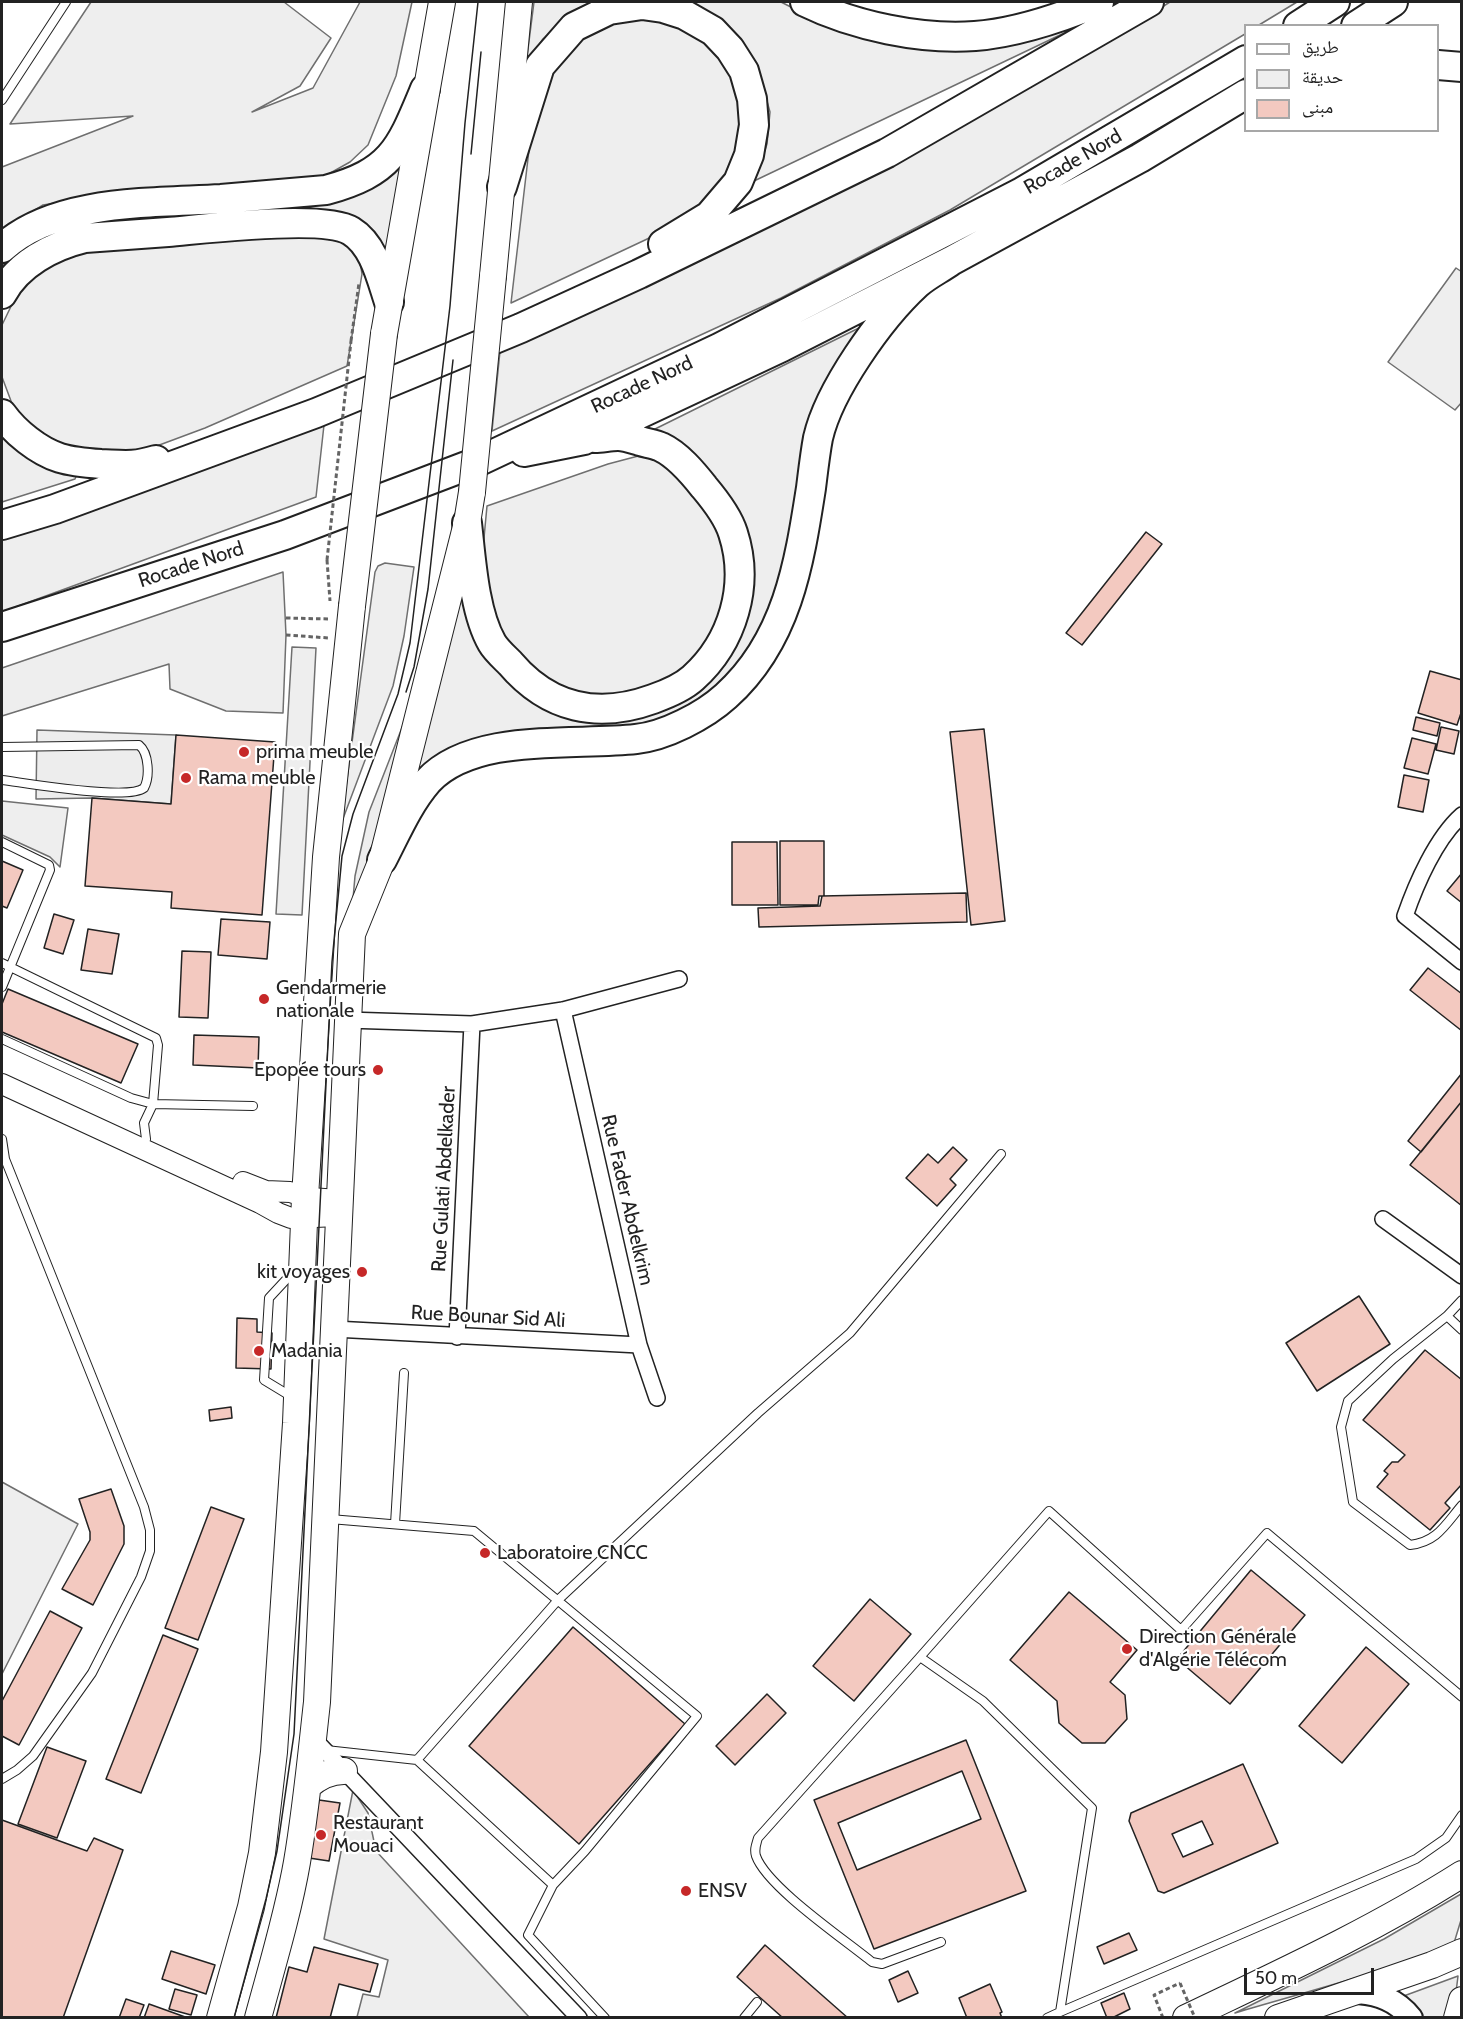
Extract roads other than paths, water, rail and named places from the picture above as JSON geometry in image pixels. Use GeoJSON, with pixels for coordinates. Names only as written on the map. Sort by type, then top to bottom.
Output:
{"type":"FeatureCollection","features":[{"type":"Feature","properties":{"kind":"highway"},"geometry":{"type":"LineString","coordinates":[[805,2],[876,26],[938,36],[976,36],[1011,30],[1066,15],[1099,2]]}},
{"type":"Feature","properties":{"kind":"highway"},"geometry":{"type":"LineString","coordinates":[[2,525],[55,509],[316,413],[521,328],[639,274],[887,153],[1149,2]]}},
{"type":"Feature","properties":{"kind":"highway"},"geometry":{"type":"LineString","coordinates":[[1301,24],[1335,2]]}},
{"type":"Feature","properties":{"kind":"highway"},"geometry":{"type":"LineString","coordinates":[[1359,24],[1393,2]]}},
{"type":"Feature","properties":{"kind":"highway"},"geometry":{"type":"LineString","coordinates":[[502,187],[540,66],[574,27],[609,10],[642,5],[663,8],[685,15],[713,32],[730,49],[744,71],[752,99],[754,125],[749,155],[738,182],[709,216],[657,248],[596,280],[521,328]]}},
{"type":"Feature","properties":{"kind":"highway","name":"Rocade Nord"},"geometry":{"type":"LineString","coordinates":[[2,627],[285,535],[484,459],[719,348],[1020,193],[1244,61]]}},
{"type":"Feature","properties":{"kind":"highway"},"geometry":{"type":"LineString","coordinates":[[1439,65],[1461,67]]}},
{"type":"Feature","properties":{"kind":"highway"},"geometry":{"type":"LineString","coordinates":[[2,248],[11,239],[59,215],[120,205],[326,190],[356,181],[377,169],[392,155],[408,129],[425,89]]}},
{"type":"Feature","properties":{"kind":"highway"},"geometry":{"type":"LineString","coordinates":[[584,440],[782,347],[951,261],[1140,158],[1244,95]]}},
{"type":"Feature","properties":{"kind":"highway"},"geometry":{"type":"LineString","coordinates":[[1140,158],[1244,112]]}},
{"type":"Feature","properties":{"kind":"highway"},"geometry":{"type":"LineString","coordinates":[[2,294],[6,285],[41,254],[64,243],[85,238],[276,224],[329,224],[350,230],[366,245],[379,270],[389,302]]}},
{"type":"Feature","properties":{"kind":"highway"},"geometry":{"type":"LineString","coordinates":[[382,860],[411,803],[430,779],[459,759],[490,748],[638,739],[690,721],[711,709],[744,678],[759,660],[785,610],[801,552],[819,436],[831,404],[854,363],[887,317],[918,283],[951,261]]}},
{"type":"Feature","properties":{"kind":"highway"},"geometry":{"type":"LineString","coordinates":[[2,414],[19,433],[41,449],[59,458],[135,466],[316,413]]}},
{"type":"Feature","properties":{"kind":"highway"},"geometry":{"type":"LineString","coordinates":[[467,523],[474,583],[481,614],[492,642],[534,688],[558,701],[581,707],[625,708],[670,693],[692,679],[715,654],[732,620],[738,598],[740,575],[733,531],[713,497],[688,468],[662,447],[620,436],[584,440],[484,459]]}},
{"type":"Feature","properties":{"kind":"main road"},"geometry":{"type":"LineString","coordinates":[[220,2018],[251,1907],[262,1853],[274,1752],[296,1423],[304,1260],[304,1207],[326,857],[352,606],[384,334],[442,2]]}},
{"type":"Feature","properties":{"kind":"main road"},"geometry":{"type":"LineString","coordinates":[[258,2018],[285,1919],[297,1863],[309,1786],[319,1744],[316,1702],[352,934],[382,860],[467,523],[472,492],[519,2]]}},
{"type":"Feature","properties":{"kind":"main road"},"geometry":{"type":"LineString","coordinates":[[309,1786],[321,1776],[344,1771]]}},
{"type":"Feature","properties":{"kind":"main road"},"geometry":{"type":"LineString","coordinates":[[1186,2018],[1343,1942],[1417,1902],[1461,1874]]}},
{"type":"Feature","properties":{"kind":"main road"},"geometry":{"type":"LineString","coordinates":[[1278,2018],[1432,1965],[1461,1952]]}},
{"type":"Feature","properties":{"kind":"main road"},"geometry":{"type":"LineString","coordinates":[[1352,1992],[1376,1994],[1402,2008],[1411,2018]]}},
{"type":"Feature","properties":{"kind":"main road"},"geometry":{"type":"LineString","coordinates":[[1457,2018],[1461,2000]]}},
{"type":"Feature","properties":{"kind":"street"},"geometry":{"type":"LineString","coordinates":[[1461,815],[1450,826],[1415,886],[1405,916],[1461,962]]}},
{"type":"Feature","properties":{"kind":"street"},"geometry":{"type":"LineString","coordinates":[[347,1020],[472,1024],[563,1010],[679,979]]}},
{"type":"Feature","properties":{"kind":"street","name":"Rue Fader Abdelkrim"},"geometry":{"type":"LineString","coordinates":[[563,1010],[639,1346],[657,1398]]}},
{"type":"Feature","properties":{"kind":"street","name":"Rue Gulati Abdelkader"},"geometry":{"type":"LineString","coordinates":[[457,1337],[472,1024]]}},
{"type":"Feature","properties":{"kind":"street"},"geometry":{"type":"LineString","coordinates":[[2,1074],[260,1190],[295,1193],[304,1207]]}},
{"type":"Feature","properties":{"kind":"street"},"geometry":{"type":"LineString","coordinates":[[2,1084],[284,1216],[304,1207],[339,1208]]}},
{"type":"Feature","properties":{"kind":"street"},"geometry":{"type":"LineString","coordinates":[[1383,1219],[1461,1276]]}},
{"type":"Feature","properties":{"kind":"street","name":"Rue Bounar Sid Ali"},"geometry":{"type":"LineString","coordinates":[[334,1329],[639,1346]]}},
{"type":"Feature","properties":{"kind":"street"},"geometry":{"type":"LineString","coordinates":[[319,1744],[579,2018]]}},
{"type":"Feature","properties":{"kind":"lane"},"geometry":{"type":"LineString","coordinates":[[2,100],[66,2]]}},
{"type":"Feature","properties":{"kind":"lane"},"geometry":{"type":"LineString","coordinates":[[2,747],[139,745],[146,754],[147,781],[144,788],[134,792],[78,790],[2,780]]}},
{"type":"Feature","properties":{"kind":"lane"},"geometry":{"type":"LineString","coordinates":[[2,842],[50,865],[50,870],[2,987]]}},
{"type":"Feature","properties":{"kind":"lane"},"geometry":{"type":"LineString","coordinates":[[2,963],[156,1038],[158,1045],[153,1104],[144,1123],[146,1139]]}},
{"type":"Feature","properties":{"kind":"lane"},"geometry":{"type":"LineString","coordinates":[[2,1039],[130,1098],[153,1104],[253,1106]]}},
{"type":"Feature","properties":{"kind":"lane"},"geometry":{"type":"LineString","coordinates":[[2,1139],[5,1159],[144,1507],[150,1530],[150,1551],[141,1577],[92,1673],[33,1756],[2,1779]]}},
{"type":"Feature","properties":{"kind":"lane"},"geometry":{"type":"LineString","coordinates":[[417,1760],[558,1600],[758,1413],[850,1333],[1001,1154]]}},
{"type":"Feature","properties":{"kind":"lane"},"geometry":{"type":"LineString","coordinates":[[1461,1300],[1447,1316],[1393,1359],[1348,1401],[1341,1427],[1353,1502],[1410,1545],[1423,1544],[1435,1537],[1461,1505]]}},
{"type":"Feature","properties":{"kind":"lane"},"geometry":{"type":"LineString","coordinates":[[1447,1316],[1461,1330]]}},
{"type":"Feature","properties":{"kind":"lane"},"geometry":{"type":"LineString","coordinates":[[395,1524],[404,1373]]}},
{"type":"Feature","properties":{"kind":"lane"},"geometry":{"type":"LineString","coordinates":[[940,1942],[882,1964],[872,1962],[775,1885],[757,1858],[755,1850],[758,1838],[1049,1511],[1181,1630],[1267,1533],[1461,1697]]}},
{"type":"Feature","properties":{"kind":"lane"},"geometry":{"type":"LineString","coordinates":[[325,1519],[474,1531],[697,1716],[585,1851],[553,1885],[528,1935],[605,2018]]}},
{"type":"Feature","properties":{"kind":"lane"},"geometry":{"type":"LineString","coordinates":[[920,1657],[983,1701],[1092,1808],[1060,2012]]}},
{"type":"Feature","properties":{"kind":"lane"},"geometry":{"type":"LineString","coordinates":[[319,1744],[417,1760],[553,1885]]}},
{"type":"Feature","properties":{"kind":"lane"},"geometry":{"type":"LineString","coordinates":[[1047,2018],[1416,1859],[1446,1838],[1461,1815]]}},
{"type":"Feature","properties":{"kind":"lane"},"geometry":{"type":"LineString","coordinates":[[744,2018],[757,2002]]}},
{"type":"Feature","properties":{"kind":"tram line"},"geometry":{"type":"LineString","coordinates":[[234,2018],[277,1851],[294,1734],[332,962],[342,856],[353,814],[398,694],[410,643],[450,306],[465,123],[478,2]]}},
{"type":"Feature","properties":{"kind":"tram line"},"geometry":{"type":"LineString","coordinates":[[471,154],[481,52]]}},
{"type":"Feature","properties":{"kind":"tram line"},"geometry":{"type":"LineString","coordinates":[[406,692],[414,667],[428,589],[453,360]]}},
{"type":"Feature","properties":{"kind":"place","name":"prima meuble"},"geometry":{"type":"Point","coordinates":[244,752]}},
{"type":"Feature","properties":{"kind":"place","name":"Rama meuble"},"geometry":{"type":"Point","coordinates":[186,778]}},
{"type":"Feature","properties":{"kind":"place","name":"Gendarmerie nationale"},"geometry":{"type":"Point","coordinates":[264,999]}},
{"type":"Feature","properties":{"kind":"place","name":"Epopée tours"},"geometry":{"type":"Point","coordinates":[378,1070]}},
{"type":"Feature","properties":{"kind":"place","name":"kit voyages"},"geometry":{"type":"Point","coordinates":[362,1272]}},
{"type":"Feature","properties":{"kind":"place","name":"Madania"},"geometry":{"type":"Point","coordinates":[259,1351]}},
{"type":"Feature","properties":{"kind":"place","name":"Laboratoire CNCC"},"geometry":{"type":"Point","coordinates":[485,1553]}},
{"type":"Feature","properties":{"kind":"place","name":"Direction Générale d'Algérie Télécom"},"geometry":{"type":"Point","coordinates":[1127,1649]}},
{"type":"Feature","properties":{"kind":"place","name":"Restaurant Mouaci"},"geometry":{"type":"Point","coordinates":[321,1835]}},
{"type":"Feature","properties":{"kind":"place","name":"ENSV"},"geometry":{"type":"Point","coordinates":[686,1891]}}]}
